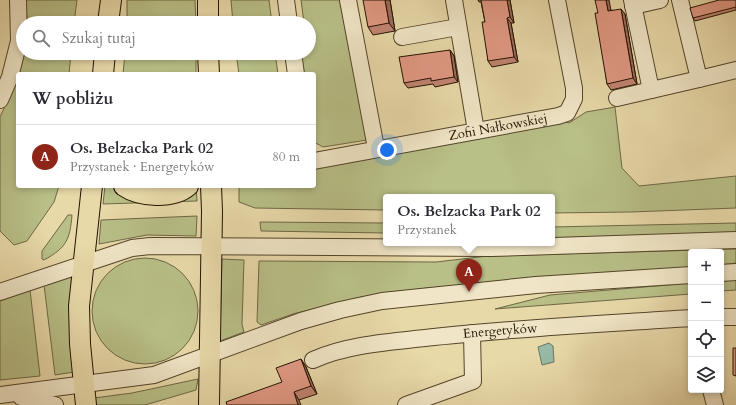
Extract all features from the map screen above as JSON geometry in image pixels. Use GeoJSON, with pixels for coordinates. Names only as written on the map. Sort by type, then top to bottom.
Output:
{"type":"FeatureCollection","features":[{"type":"Feature","properties":{"kind":"main road"},"geometry":{"type":"LineString","coordinates":[[109,16],[111,0]]}},
{"type":"Feature","properties":{"kind":"main road"},"geometry":{"type":"LineString","coordinates":[[208,0],[208,16]]}},
{"type":"Feature","properties":{"kind":"main road"},"geometry":{"type":"LineString","coordinates":[[103,72],[104,60]]}},
{"type":"Feature","properties":{"kind":"main road"},"geometry":{"type":"LineString","coordinates":[[208,60],[209,72]]}},
{"type":"Feature","properties":{"kind":"main road"},"geometry":{"type":"LineString","coordinates":[[86,405],[79,306],[85,263],[92,188]]}},
{"type":"Feature","properties":{"kind":"main road"},"geometry":{"type":"LineString","coordinates":[[127,188],[132,191],[156,194],[177,192],[184,188]]}},
{"type":"Feature","properties":{"kind":"main road"},"geometry":{"type":"LineString","coordinates":[[209,405],[212,247],[211,188]]}},
{"type":"Feature","properties":{"kind":"street"},"geometry":{"type":"LineString","coordinates":[[18,0],[18,16]]}},
{"type":"Feature","properties":{"kind":"street"},"geometry":{"type":"LineString","coordinates":[[286,0],[288,16]]}},
{"type":"Feature","properties":{"kind":"street"},"geometry":{"type":"LineString","coordinates":[[348,0],[376,148]]}},
{"type":"Feature","properties":{"kind":"street"},"geometry":{"type":"LineString","coordinates":[[454,0],[476,131]]}},
{"type":"Feature","properties":{"kind":"street","name":"Zofii Nałkowskiej"},"geometry":{"type":"LineString","coordinates":[[316,160],[558,116],[567,113],[574,99],[574,88],[557,0]]}},
{"type":"Feature","properties":{"kind":"street"},"geometry":{"type":"LineString","coordinates":[[651,90],[633,3],[660,0]]}},
{"type":"Feature","properties":{"kind":"street"},"geometry":{"type":"LineString","coordinates":[[680,0],[699,79]]}},
{"type":"Feature","properties":{"kind":"street"},"geometry":{"type":"LineString","coordinates":[[402,37],[458,27]]}},
{"type":"Feature","properties":{"kind":"street"},"geometry":{"type":"LineString","coordinates":[[0,100],[10,77],[16,53]]}},
{"type":"Feature","properties":{"kind":"street"},"geometry":{"type":"LineString","coordinates":[[294,60],[296,72]]}},
{"type":"Feature","properties":{"kind":"street"},"geometry":{"type":"LineString","coordinates":[[617,98],[736,70]]}},
{"type":"Feature","properties":{"kind":"street"},"geometry":{"type":"LineString","coordinates":[[555,246],[736,240]]}},
{"type":"Feature","properties":{"kind":"street"},"geometry":{"type":"LineString","coordinates":[[0,292],[85,263],[140,247],[491,248],[552,246]]}},
{"type":"Feature","properties":{"kind":"street"},"geometry":{"type":"LineString","coordinates":[[724,273],[736,272]]}},
{"type":"Feature","properties":{"kind":"street"},"geometry":{"type":"LineString","coordinates":[[4,395],[154,375],[319,315],[382,301],[536,285],[688,275]]}},
{"type":"Feature","properties":{"kind":"street"},"geometry":{"type":"LineString","coordinates":[[724,317],[736,317]]}},
{"type":"Feature","properties":{"kind":"street","name":"Energetyków"},"geometry":{"type":"LineString","coordinates":[[313,360],[326,354],[384,343],[472,333],[688,318]]}},
{"type":"Feature","properties":{"kind":"street"},"geometry":{"type":"LineString","coordinates":[[416,403],[473,380],[472,333]]}},
{"type":"Feature","properties":{"kind":"street"},"geometry":{"type":"LineString","coordinates":[[711,393],[715,405]]}},
{"type":"Feature","properties":{"kind":"street"},"geometry":{"type":"LineString","coordinates":[[4,395],[55,405]]}},
{"type":"Feature","properties":{"kind":"green space"},"geometry":{"type":"Polygon","coordinates":[[[26,0],[77,0],[75,16],[27,16],[26,0]]]}},
{"type":"Feature","properties":{"kind":"green space"},"geometry":{"type":"Polygon","coordinates":[[[127,0],[195,0],[196,16],[127,16],[127,0]]]}},
{"type":"Feature","properties":{"kind":"green space"},"geometry":{"type":"Polygon","coordinates":[[[231,0],[269,0],[271,16],[232,16],[231,0]]]}},
{"type":"Feature","properties":{"kind":"green space"},"geometry":{"type":"Polygon","coordinates":[[[301,0],[345,0],[367,140],[323,147],[316,143],[316,72],[301,72],[299,60],[316,60],[316,16],[303,16],[301,0]]]}},
{"type":"Feature","properties":{"kind":"green space"},"geometry":{"type":"Polygon","coordinates":[[[22,60],[70,60],[69,72],[18,72],[22,60]]]}},
{"type":"Feature","properties":{"kind":"green space"},"geometry":{"type":"Polygon","coordinates":[[[124,60],[196,60],[196,72],[123,72],[124,60]]]}},
{"type":"Feature","properties":{"kind":"green space"},"geometry":{"type":"Polygon","coordinates":[[[237,60],[276,60],[278,72],[239,72],[237,60]]]}},
{"type":"Feature","properties":{"kind":"green space"},"geometry":{"type":"Polygon","coordinates":[[[16,78],[16,188],[58,188],[54,202],[27,241],[14,245],[0,231],[0,117],[16,78]]]}},
{"type":"Feature","properties":{"kind":"green space"},"geometry":{"type":"Polygon","coordinates":[[[615,107],[622,168],[639,186],[736,176],[736,208],[555,213],[555,194],[383,194],[383,210],[255,208],[239,202],[239,188],[316,188],[316,165],[563,121],[569,123],[586,112],[615,107]]]}},
{"type":"Feature","properties":{"kind":"green space"},"geometry":{"type":"Polygon","coordinates":[[[105,188],[196,188],[197,201],[103,204],[105,188]]]}},
{"type":"Feature","properties":{"kind":"green space"},"geometry":{"type":"Polygon","coordinates":[[[68,215],[72,215],[70,231],[66,242],[51,256],[44,260],[42,259],[42,251],[68,215]]]}},
{"type":"Feature","properties":{"kind":"green space"},"geometry":{"type":"Polygon","coordinates":[[[197,216],[196,236],[147,235],[99,244],[101,220],[197,216]]]}},
{"type":"Feature","properties":{"kind":"green space"},"geometry":{"type":"Polygon","coordinates":[[[260,222],[383,223],[383,233],[261,231],[260,222]]]}},
{"type":"Feature","properties":{"kind":"green space"},"geometry":{"type":"Polygon","coordinates":[[[736,223],[736,233],[555,238],[555,227],[736,223]]]}},
{"type":"Feature","properties":{"kind":"green space"},"geometry":{"type":"Polygon","coordinates":[[[724,249],[736,249],[736,263],[724,265],[724,249]]]}},
{"type":"Feature","properties":{"kind":"green space"},"geometry":{"type":"Polygon","coordinates":[[[688,250],[688,267],[427,288],[361,297],[293,314],[261,325],[257,322],[259,261],[436,262],[488,256],[688,250]]]}},
{"type":"Feature","properties":{"kind":"green space"},"geometry":{"type":"Polygon","coordinates":[[[145,258],[165,262],[182,274],[194,291],[198,311],[194,331],[182,348],[165,360],[145,364],[125,360],[108,348],[96,331],[92,311],[96,291],[108,274],[125,262],[145,258]]]}},
{"type":"Feature","properties":{"kind":"green space"},"geometry":{"type":"Polygon","coordinates":[[[222,259],[244,260],[242,324],[244,332],[220,341],[222,259]]]}},
{"type":"Feature","properties":{"kind":"green space"},"geometry":{"type":"Polygon","coordinates":[[[72,275],[71,310],[74,372],[55,375],[44,285],[72,275]]]}},
{"type":"Feature","properties":{"kind":"green space"},"geometry":{"type":"Polygon","coordinates":[[[736,280],[736,290],[724,291],[724,281],[736,280]]]}},
{"type":"Feature","properties":{"kind":"green space"},"geometry":{"type":"Polygon","coordinates":[[[688,283],[688,294],[495,309],[550,295],[688,283]]]}},
{"type":"Feature","properties":{"kind":"green space"},"geometry":{"type":"Polygon","coordinates":[[[30,290],[40,376],[0,380],[0,301],[30,290]]]}},
{"type":"Feature","properties":{"kind":"green space"},"geometry":{"type":"Polygon","coordinates":[[[198,379],[196,390],[145,405],[94,405],[94,398],[132,393],[198,379]]]}},
{"type":"Feature","properties":{"kind":"shaded area"},"geometry":{"type":"Polygon","coordinates":[[[549,343],[553,346],[554,362],[542,365],[538,347],[549,343]]]}},
{"type":"Feature","properties":{"kind":"building"},"geometry":{"type":"Polygon","coordinates":[[[363,0],[385,0],[389,23],[368,27],[363,0]]]}},
{"type":"Feature","properties":{"kind":"building"},"geometry":{"type":"Polygon","coordinates":[[[481,0],[507,0],[510,17],[507,18],[514,57],[488,61],[482,22],[485,22],[481,0]]]}},
{"type":"Feature","properties":{"kind":"building"},"geometry":{"type":"Polygon","coordinates":[[[595,0],[606,0],[608,11],[621,9],[633,78],[607,84],[595,13],[598,13],[595,0]]]}},
{"type":"Feature","properties":{"kind":"building"},"geometry":{"type":"Polygon","coordinates":[[[719,0],[736,0],[736,7],[693,18],[690,8],[719,0]]]}},
{"type":"Feature","properties":{"kind":"building"},"geometry":{"type":"Polygon","coordinates":[[[450,50],[454,77],[431,81],[431,78],[404,83],[399,57],[450,50]]]}},
{"type":"Feature","properties":{"kind":"building"},"geometry":{"type":"Polygon","coordinates":[[[733,348],[736,348],[736,376],[733,375],[733,348]]]}},
{"type":"Feature","properties":{"kind":"building"},"geometry":{"type":"Polygon","coordinates":[[[301,359],[311,386],[294,392],[298,405],[227,405],[226,402],[282,382],[276,368],[301,359]]]}},
{"type":"Feature","properties":{"kind":"place","name":"Os. Belzacka Park 02"},"geometry":{"type":"Point","coordinates":[469,292]}}]}
